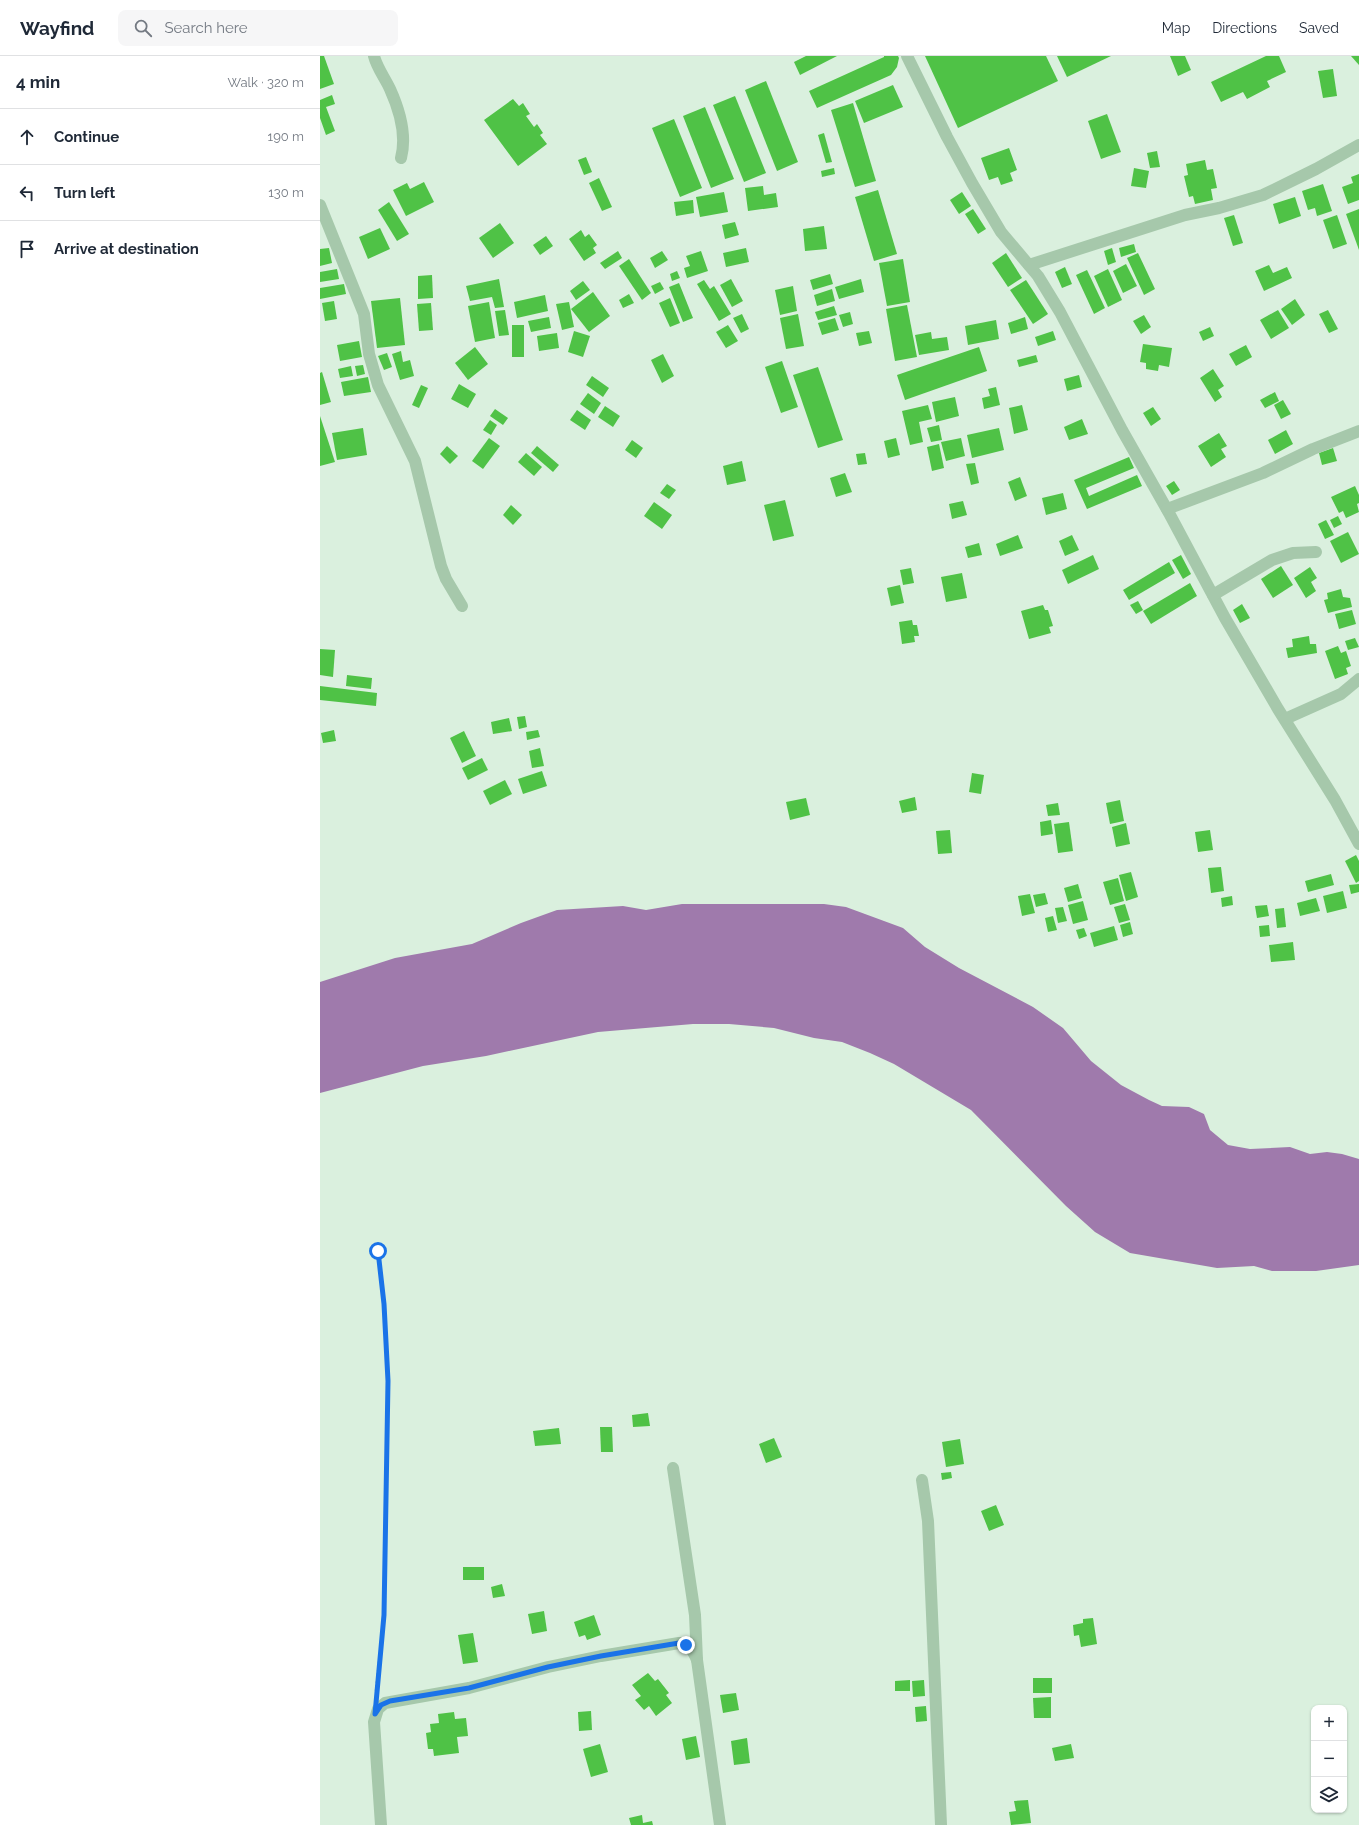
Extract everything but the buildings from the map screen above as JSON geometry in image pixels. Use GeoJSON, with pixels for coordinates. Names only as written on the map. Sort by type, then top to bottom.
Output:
{"type":"FeatureCollection","features":[{"type":"Feature","properties":{"kind":"street"},"geometry":{"type":"LineString","coordinates":[[374,56],[390,90],[401,120],[404,146],[401,158]]}},
{"type":"Feature","properties":{"kind":"street"},"geometry":{"type":"LineString","coordinates":[[907,56],[947,137],[972,183],[1001,232],[1038,276],[1060,312],[1122,430],[1213,595],[1285,719],[1335,800],[1359,844]]}},
{"type":"Feature","properties":{"kind":"street"},"geometry":{"type":"LineString","coordinates":[[1029,264],[1171,219],[1263,195],[1316,169],[1359,145]]}},
{"type":"Feature","properties":{"kind":"street"},"geometry":{"type":"LineString","coordinates":[[320,205],[364,314],[369,354],[378,385],[414,461],[441,566],[446,579],[462,606]]}},
{"type":"Feature","properties":{"kind":"street"},"geometry":{"type":"LineString","coordinates":[[1166,509],[1263,473],[1313,449],[1359,431]]}},
{"type":"Feature","properties":{"kind":"street"},"geometry":{"type":"LineString","coordinates":[[1213,595],[1272,560],[1292,554],[1316,552]]}},
{"type":"Feature","properties":{"kind":"street"},"geometry":{"type":"LineString","coordinates":[[1285,719],[1341,694],[1359,679]]}},
{"type":"Feature","properties":{"kind":"street"},"geometry":{"type":"LineString","coordinates":[[673,1468],[694,1615],[697,1660],[720,1825]]}},
{"type":"Feature","properties":{"kind":"street"},"geometry":{"type":"LineString","coordinates":[[922,1480],[928,1521],[941,1825]]}},
{"type":"Feature","properties":{"kind":"street"},"geometry":{"type":"LineString","coordinates":[[381,1825],[374,1744],[375,1714],[381,1705],[390,1701],[469,1688],[548,1667],[601,1656],[679,1643],[686,1645],[693,1651],[697,1660]]}},
{"type":"Feature","properties":{"kind":"path"},"geometry":{"type":"LineString","coordinates":[[375,1714],[384,1615],[388,1381],[384,1304],[378,1251]]}},
{"type":"Feature","properties":{"kind":"shaded area"},"geometry":{"type":"Polygon","coordinates":[[[682,904],[824,904],[846,907],[903,928],[925,947],[959,968],[1033,1007],[1063,1028],[1091,1061],[1121,1085],[1162,1106],[1189,1107],[1204,1114],[1210,1130],[1228,1145],[1250,1149],[1290,1147],[1310,1154],[1327,1152],[1342,1154],[1359,1159],[1359,1265],[1316,1271],[1272,1271],[1254,1266],[1217,1268],[1130,1253],[1095,1232],[1066,1206],[971,1110],[894,1064],[870,1053],[842,1042],[814,1038],[774,1028],[729,1024],[693,1024],[598,1032],[486,1056],[423,1066],[320,1093],[320,982],[395,958],[472,944],[521,923],[557,910],[623,906],[646,910],[682,904]]]}},
{"type":"Feature","properties":{"kind":"route"},"geometry":{"type":"LineString","coordinates":[[378,1251],[384,1304],[388,1381],[384,1615],[375,1714],[381,1705],[390,1701],[469,1688],[548,1667],[601,1656],[679,1643],[686,1645]]}}]}
